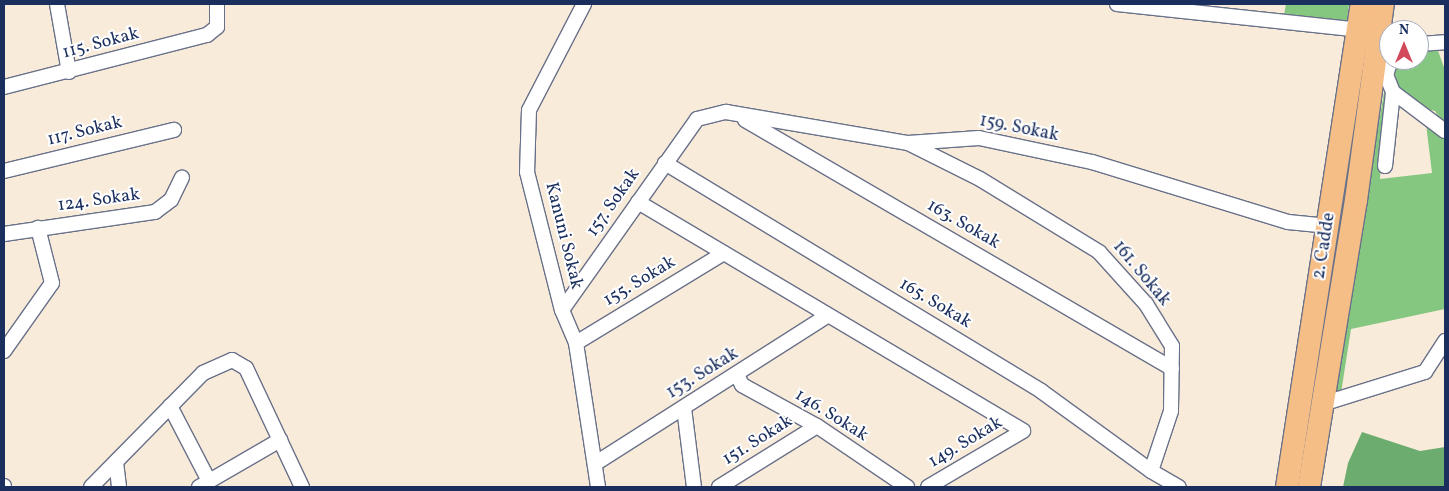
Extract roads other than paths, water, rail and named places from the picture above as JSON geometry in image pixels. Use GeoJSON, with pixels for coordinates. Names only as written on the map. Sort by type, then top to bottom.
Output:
{"type":"FeatureCollection","features":[{"type":"Feature","properties":{"kind":"main road","name":"2. Cadde"},"geometry":{"type":"LineString","coordinates":[[1287,487],[1362,4]]}},
{"type":"Feature","properties":{"kind":"main road","name":"2. Cadde"},"geometry":{"type":"LineString","coordinates":[[1383,4],[1383,20]]}},
{"type":"Feature","properties":{"kind":"main road","name":"2. Cadde"},"geometry":{"type":"LineString","coordinates":[[1309,487],[1322,404],[1384,70]]}},
{"type":"Feature","properties":{"kind":"street"},"geometry":{"type":"LineString","coordinates":[[57,4],[69,72]]}},
{"type":"Feature","properties":{"kind":"street","name":"115. Sokak"},"geometry":{"type":"LineString","coordinates":[[4,87],[69,72],[207,35],[217,27],[217,4]]}},
{"type":"Feature","properties":{"kind":"street","name":"Kanuni Sokak"},"geometry":{"type":"LineString","coordinates":[[584,4],[529,110],[527,172],[562,310],[576,343],[596,462],[598,487]]}},
{"type":"Feature","properties":{"kind":"street"},"geometry":{"type":"LineString","coordinates":[[1117,4],[1358,30]]}},
{"type":"Feature","properties":{"kind":"street"},"geometry":{"type":"LineString","coordinates":[[1429,43],[1445,42]]}},
{"type":"Feature","properties":{"kind":"street"},"geometry":{"type":"LineString","coordinates":[[1384,70],[1393,92],[1385,166]]}},
{"type":"Feature","properties":{"kind":"street"},"geometry":{"type":"LineString","coordinates":[[1393,92],[1445,131]]}},
{"type":"Feature","properties":{"kind":"street","name":"159. Sokak"},"geometry":{"type":"LineString","coordinates":[[697,119],[726,112],[908,144],[979,138],[1092,162],[1288,222],[1328,226]]}},
{"type":"Feature","properties":{"kind":"street","name":"163. Sokak"},"geometry":{"type":"LineString","coordinates":[[735,114],[1172,369]]}},
{"type":"Feature","properties":{"kind":"street","name":"157. Sokak"},"geometry":{"type":"LineString","coordinates":[[562,310],[697,119]]}},
{"type":"Feature","properties":{"kind":"street","name":"117. Sokak"},"geometry":{"type":"LineString","coordinates":[[4,171],[174,130]]}},
{"type":"Feature","properties":{"kind":"street","name":"161. Sokak"},"geometry":{"type":"LineString","coordinates":[[908,144],[980,179],[1099,252],[1146,304],[1172,346],[1171,411],[1151,472]]}},
{"type":"Feature","properties":{"kind":"street","name":"165. Sokak"},"geometry":{"type":"LineString","coordinates":[[665,163],[1041,391],[1151,472],[1179,487]]}},
{"type":"Feature","properties":{"kind":"street","name":"124. Sokak"},"geometry":{"type":"LineString","coordinates":[[4,234],[155,212],[171,200],[182,177]]}},
{"type":"Feature","properties":{"kind":"street"},"geometry":{"type":"LineString","coordinates":[[638,202],[828,315]]}},
{"type":"Feature","properties":{"kind":"street"},"geometry":{"type":"LineString","coordinates":[[4,351],[52,283],[38,228]]}},
{"type":"Feature","properties":{"kind":"street","name":"155. Sokak"},"geometry":{"type":"LineString","coordinates":[[576,343],[724,253]]}},
{"type":"Feature","properties":{"kind":"street","name":"153. Sokak"},"geometry":{"type":"LineString","coordinates":[[596,462],[737,375],[828,315]]}},
{"type":"Feature","properties":{"kind":"street","name":"149. Sokak"},"geometry":{"type":"LineString","coordinates":[[828,315],[1023,431],[928,487]]}},
{"type":"Feature","properties":{"kind":"street"},"geometry":{"type":"LineString","coordinates":[[1322,404],[1425,372],[1445,341]]}},
{"type":"Feature","properties":{"kind":"street"},"geometry":{"type":"LineString","coordinates":[[92,487],[203,373],[232,360],[246,368],[302,487]]}},
{"type":"Feature","properties":{"kind":"street","name":"146. Sokak"},"geometry":{"type":"LineString","coordinates":[[737,375],[742,384],[817,426],[907,487]]}},
{"type":"Feature","properties":{"kind":"street"},"geometry":{"type":"LineString","coordinates":[[170,406],[204,484],[280,440]]}},
{"type":"Feature","properties":{"kind":"street"},"geometry":{"type":"LineString","coordinates":[[684,408],[694,487]]}},
{"type":"Feature","properties":{"kind":"street","name":"151. Sokak"},"geometry":{"type":"LineString","coordinates":[[720,487],[817,426]]}},
{"type":"Feature","properties":{"kind":"street"},"geometry":{"type":"LineString","coordinates":[[116,462],[119,487]]}}]}
